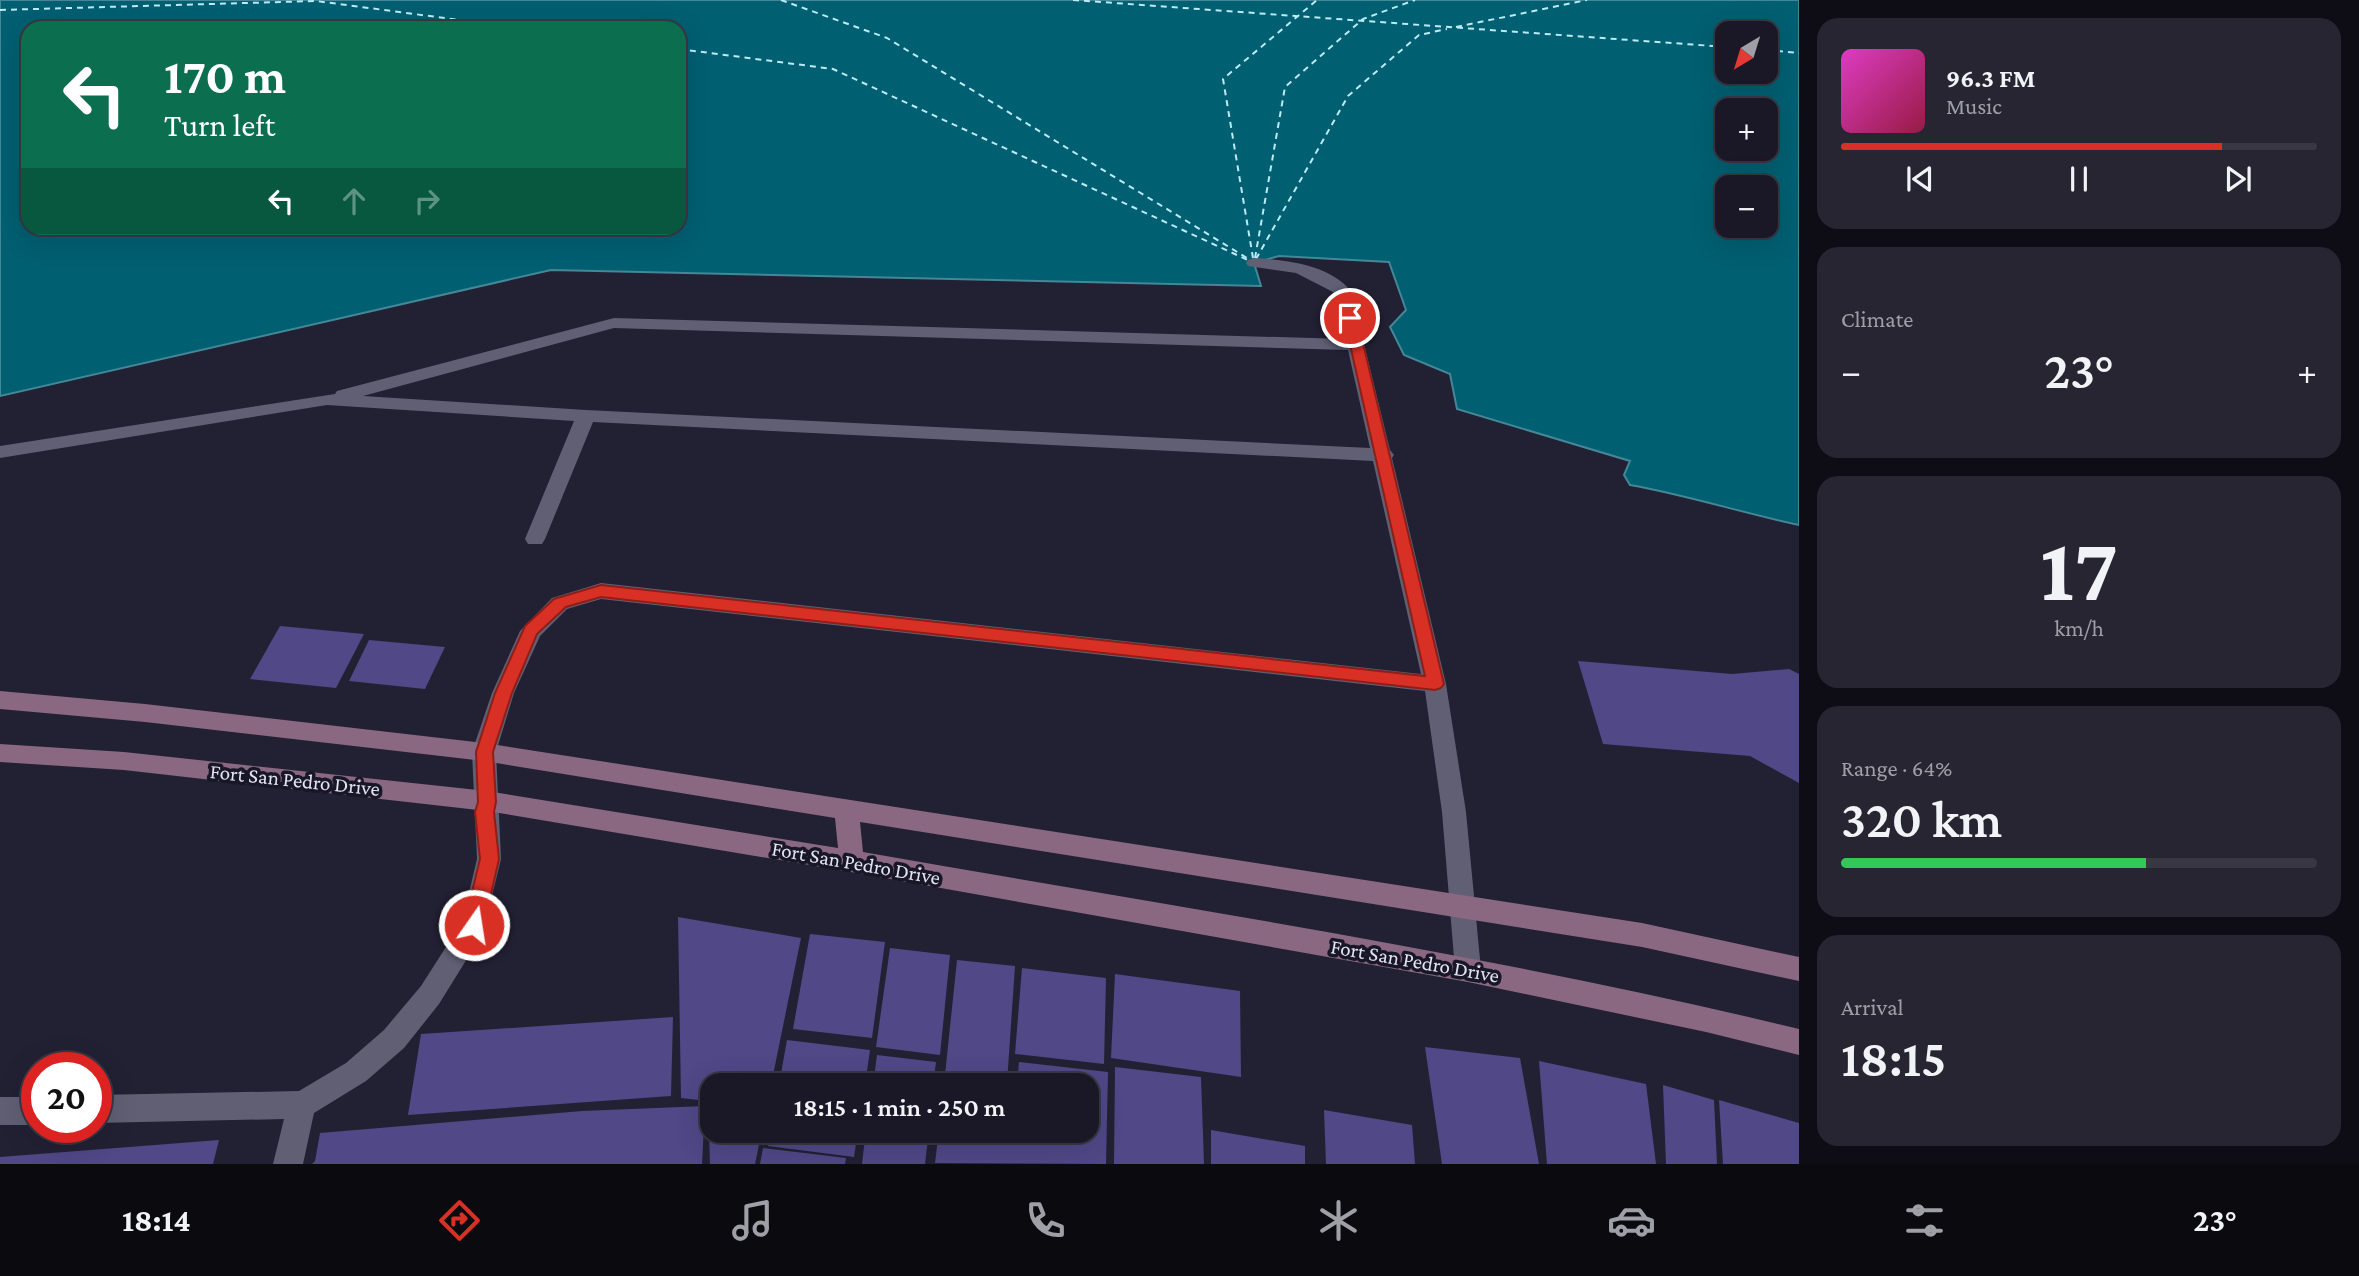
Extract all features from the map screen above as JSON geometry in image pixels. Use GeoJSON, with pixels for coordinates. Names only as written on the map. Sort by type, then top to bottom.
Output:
{"type":"FeatureCollection","features":[{"type":"Feature","properties":{"kind":"main road"},"geometry":{"type":"LineString","coordinates":[[0,700],[133,712],[484,752],[1464,906],[1642,936],[1799,970]]}},
{"type":"Feature","properties":{"kind":"main road","name":"Fort San Pedro Drive"},"geometry":{"type":"LineString","coordinates":[[0,753],[124,761],[487,802],[851,861],[1468,970],[1706,1019],[1799,1042]]}},
{"type":"Feature","properties":{"kind":"main road"},"geometry":{"type":"LineString","coordinates":[[847,809],[851,861]]}},
{"type":"Feature","properties":{"kind":"lane"},"geometry":{"type":"LineString","coordinates":[[1254,262],[1282,264],[1318,272],[1343,291],[1384,455],[1435,684],[1454,812],[1468,970]]}},
{"type":"Feature","properties":{"kind":"lane"},"geometry":{"type":"LineString","coordinates":[[0,452],[327,400],[614,323],[1357,345]]}},
{"type":"Feature","properties":{"kind":"lane"},"geometry":{"type":"LineString","coordinates":[[327,400],[586,416],[1384,455]]}},
{"type":"Feature","properties":{"kind":"lane"},"geometry":{"type":"LineString","coordinates":[[535,539],[586,416]]}},
{"type":"Feature","properties":{"kind":"lane"},"geometry":{"type":"LineString","coordinates":[[112,1109],[302,1105],[356,1072],[394,1039],[430,995],[474,925],[489,859],[484,752],[503,693],[531,631],[560,603],[601,591],[1435,684]]}},
{"type":"Feature","properties":{"kind":"lane"},"geometry":{"type":"LineString","coordinates":[[288,1164],[302,1105]]}},
{"type":"Feature","properties":{"kind":"lane"},"geometry":{"type":"LineString","coordinates":[[0,1111],[21,1111]]}},
{"type":"Feature","properties":{"kind":"water"},"geometry":{"type":"Polygon","coordinates":[[[0,0],[1799,0],[1799,525],[1630,485],[1624,475],[1630,461],[1457,409],[1450,374],[1404,355],[1390,327],[1406,310],[1389,262],[1279,256],[1254,263],[1261,286],[551,270],[0,396],[0,0]]]}},
{"type":"Feature","properties":{"kind":"building"},"geometry":{"type":"Polygon","coordinates":[[[280,626],[364,634],[336,688],[250,679],[280,626]]]}},
{"type":"Feature","properties":{"kind":"building"},"geometry":{"type":"Polygon","coordinates":[[[369,640],[445,647],[425,689],[349,681],[369,640]]]}},
{"type":"Feature","properties":{"kind":"building"},"geometry":{"type":"Polygon","coordinates":[[[1578,661],[1732,674],[1789,669],[1799,674],[1799,783],[1750,756],[1603,744],[1578,661]]]}},
{"type":"Feature","properties":{"kind":"building"},"geometry":{"type":"Polygon","coordinates":[[[678,917],[801,938],[773,1073],[700,1073],[700,1100],[681,1098],[678,917]]]}},
{"type":"Feature","properties":{"kind":"building"},"geometry":{"type":"Polygon","coordinates":[[[810,934],[885,942],[872,1038],[793,1029],[810,934]]]}},
{"type":"Feature","properties":{"kind":"building"},"geometry":{"type":"Polygon","coordinates":[[[890,948],[950,955],[940,1055],[876,1047],[890,948]]]}},
{"type":"Feature","properties":{"kind":"building"},"geometry":{"type":"Polygon","coordinates":[[[957,960],[1015,966],[1008,1073],[945,1073],[957,960]]]}},
{"type":"Feature","properties":{"kind":"building"},"geometry":{"type":"Polygon","coordinates":[[[1022,968],[1106,978],[1104,1064],[1015,1054],[1022,968]]]}},
{"type":"Feature","properties":{"kind":"building"},"geometry":{"type":"Polygon","coordinates":[[[1115,974],[1240,991],[1241,1077],[1111,1058],[1115,974]]]}},
{"type":"Feature","properties":{"kind":"building"},"geometry":{"type":"Polygon","coordinates":[[[673,1017],[671,1096],[408,1115],[421,1034],[673,1017]]]}},
{"type":"Feature","properties":{"kind":"building"},"geometry":{"type":"Polygon","coordinates":[[[787,1040],[870,1050],[867,1073],[781,1073],[787,1040]]]}},
{"type":"Feature","properties":{"kind":"building"},"geometry":{"type":"Polygon","coordinates":[[[1425,1047],[1520,1058],[1539,1164],[1442,1164],[1425,1047]]]}},
{"type":"Feature","properties":{"kind":"building"},"geometry":{"type":"Polygon","coordinates":[[[877,1055],[936,1062],[935,1073],[875,1073],[877,1055]]]}},
{"type":"Feature","properties":{"kind":"building"},"geometry":{"type":"Polygon","coordinates":[[[1539,1061],[1646,1084],[1656,1164],[1547,1164],[1539,1061]]]}},
{"type":"Feature","properties":{"kind":"building"},"geometry":{"type":"Polygon","coordinates":[[[1019,1062],[1108,1072],[1106,1164],[935,1163],[937,1143],[1099,1143],[1099,1073],[1018,1073],[1019,1062]]]}},
{"type":"Feature","properties":{"kind":"building"},"geometry":{"type":"Polygon","coordinates":[[[1115,1067],[1201,1077],[1204,1164],[1114,1164],[1115,1067]]]}},
{"type":"Feature","properties":{"kind":"building"},"geometry":{"type":"Polygon","coordinates":[[[1663,1085],[1714,1100],[1717,1164],[1666,1164],[1663,1085]]]}},
{"type":"Feature","properties":{"kind":"building"},"geometry":{"type":"Polygon","coordinates":[[[1719,1100],[1799,1123],[1799,1164],[1723,1164],[1719,1100]]]}},
{"type":"Feature","properties":{"kind":"building"},"geometry":{"type":"Polygon","coordinates":[[[700,1106],[702,1164],[312,1164],[315,1161],[320,1133],[582,1111],[700,1106]]]}},
{"type":"Feature","properties":{"kind":"building"},"geometry":{"type":"Polygon","coordinates":[[[1324,1110],[1412,1125],[1415,1164],[1326,1164],[1324,1110]]]}},
{"type":"Feature","properties":{"kind":"building"},"geometry":{"type":"Polygon","coordinates":[[[1211,1130],[1305,1146],[1305,1164],[1211,1164],[1211,1130]]]}},
{"type":"Feature","properties":{"kind":"building"},"geometry":{"type":"Polygon","coordinates":[[[219,1140],[213,1164],[0,1164],[0,1157],[219,1140]]]}},
{"type":"Feature","properties":{"kind":"building"},"geometry":{"type":"Polygon","coordinates":[[[709,1143],[759,1143],[755,1164],[710,1164],[709,1143]]]}},
{"type":"Feature","properties":{"kind":"building"},"geometry":{"type":"Polygon","coordinates":[[[769,1143],[856,1143],[854,1157],[768,1146],[769,1143]]]}},
{"type":"Feature","properties":{"kind":"building"},"geometry":{"type":"Polygon","coordinates":[[[864,1143],[927,1143],[925,1164],[862,1164],[864,1143]]]}},
{"type":"Feature","properties":{"kind":"building"},"geometry":{"type":"Polygon","coordinates":[[[763,1148],[846,1158],[845,1164],[760,1164],[763,1148]]]}},
{"type":"Feature","properties":{"kind":"ferry route"},"geometry":{"type":"LineString","coordinates":[[781,0],[887,38],[1247,258]]}},
{"type":"Feature","properties":{"kind":"ferry route"},"geometry":{"type":"LineString","coordinates":[[1073,0],[1298,16]]}},
{"type":"Feature","properties":{"kind":"ferry route"},"geometry":{"type":"LineString","coordinates":[[1298,16],[1317,0]]}},
{"type":"Feature","properties":{"kind":"ferry route"},"geometry":{"type":"LineString","coordinates":[[1361,21],[1415,0]]}},
{"type":"Feature","properties":{"kind":"ferry route"},"geometry":{"type":"LineString","coordinates":[[1456,27],[1587,0]]}},
{"type":"Feature","properties":{"kind":"ferry route"},"geometry":{"type":"LineString","coordinates":[[0,10],[316,1],[467,21]]}},
{"type":"Feature","properties":{"kind":"ferry route"},"geometry":{"type":"LineString","coordinates":[[1253,258],[1223,79],[1298,16]]}},
{"type":"Feature","properties":{"kind":"ferry route"},"geometry":{"type":"LineString","coordinates":[[1298,16],[1361,21]]}},
{"type":"Feature","properties":{"kind":"ferry route"},"geometry":{"type":"LineString","coordinates":[[1255,258],[1285,87],[1361,21]]}},
{"type":"Feature","properties":{"kind":"ferry route"},"geometry":{"type":"LineString","coordinates":[[1361,21],[1715,46]]}},
{"type":"Feature","properties":{"kind":"ferry route"},"geometry":{"type":"LineString","coordinates":[[1256,259],[1348,96],[1419,35],[1447,29]]}},
{"type":"Feature","properties":{"kind":"ferry route"},"geometry":{"type":"LineString","coordinates":[[686,50],[833,69],[1250,261]]}},
{"type":"Feature","properties":{"kind":"ferry route"},"geometry":{"type":"LineString","coordinates":[[1778,51],[1799,53]]}},
{"type":"Feature","properties":{"kind":"route"},"geometry":{"type":"LineString","coordinates":[[474,925],[489,859],[484,752],[503,693],[531,631],[560,603],[601,591],[1435,684],[1384,455],[1350,318]]}}]}
